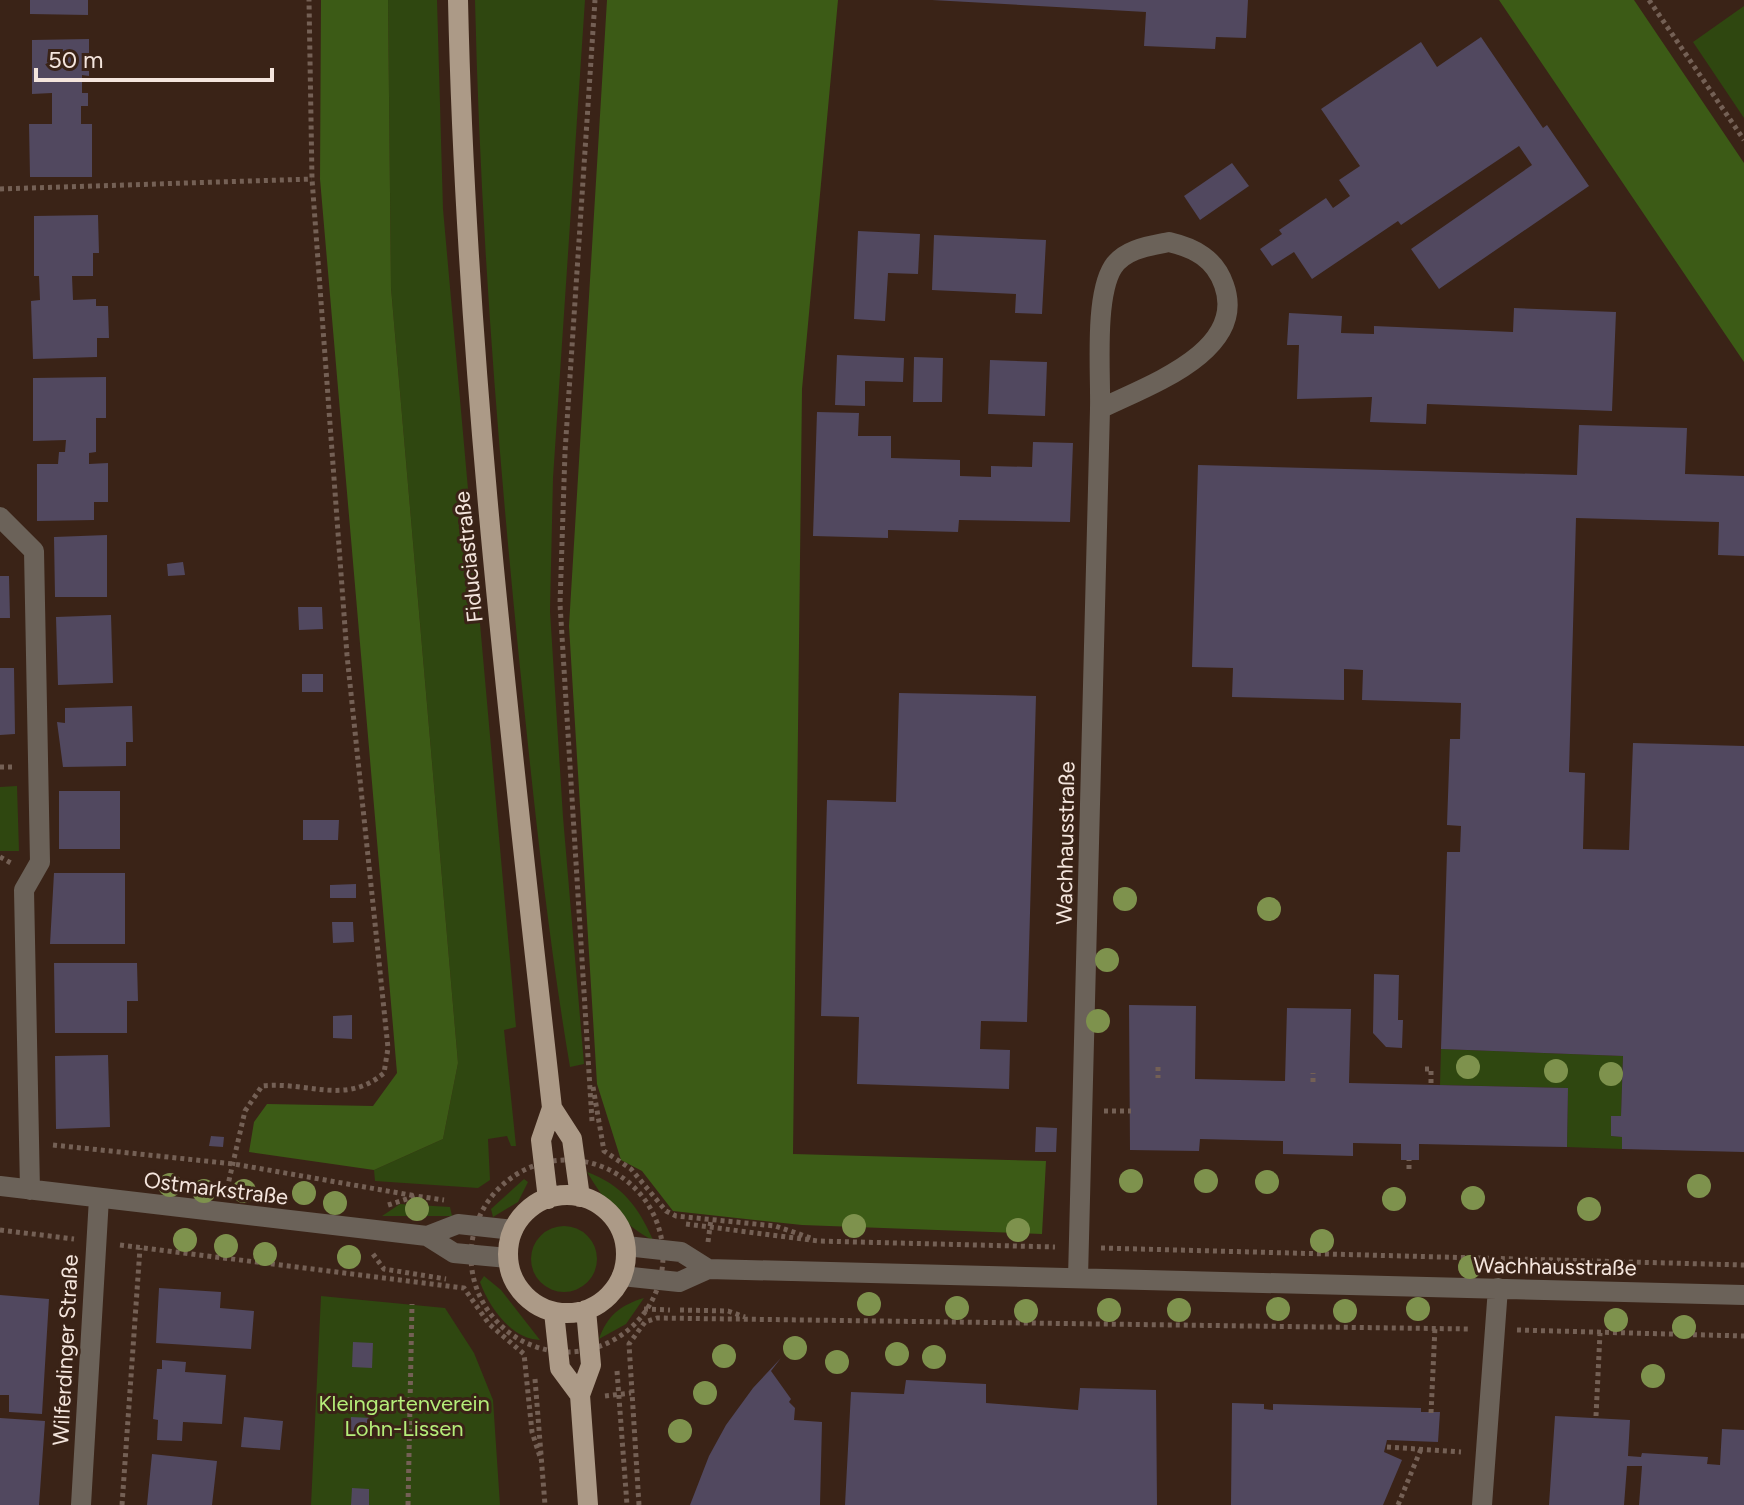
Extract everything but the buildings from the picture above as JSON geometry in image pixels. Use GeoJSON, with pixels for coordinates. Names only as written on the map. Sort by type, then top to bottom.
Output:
{"type":"FeatureCollection","features":[{"type":"Feature","properties":{"kind":"main road","name":"Fiduciastraße"},"geometry":{"type":"LineString","coordinates":[[458,0],[462,170],[476,385],[495,598],[552,1108],[541,1140],[548,1199]]}},
{"type":"Feature","properties":{"kind":"main road","name":"Fiduciastraße"},"geometry":{"type":"LineString","coordinates":[[552,1108],[572,1139],[580,1197]]}},
{"type":"Feature","properties":{"kind":"main road"},"geometry":{"type":"LineString","coordinates":[[580,1197],[596,1203],[621,1229],[626,1246],[622,1276],[608,1297],[586,1310],[554,1312],[536,1305],[522,1293],[512,1277],[508,1258],[513,1230],[521,1217],[548,1199],[580,1197]]}},
{"type":"Feature","properties":{"kind":"main road"},"geometry":{"type":"LineString","coordinates":[[586,1310],[591,1365],[580,1395],[588,1505]]}},
{"type":"Feature","properties":{"kind":"main road"},"geometry":{"type":"LineString","coordinates":[[554,1312],[560,1368],[580,1395]]}},
{"type":"Feature","properties":{"kind":"street","name":"Wachhausstraße"},"geometry":{"type":"LineString","coordinates":[[1078,1278],[1100,409],[1103,301],[1114,266],[1142,247],[1169,242],[1188,246],[1204,256],[1220,274],[1227,294],[1228,315],[1220,336],[1194,360],[1100,409]]}},
{"type":"Feature","properties":{"kind":"street"},"geometry":{"type":"LineString","coordinates":[[0,517],[34,551],[40,862],[24,890],[30,1190]]}},
{"type":"Feature","properties":{"kind":"street","name":"Ostmarkstraße"},"geometry":{"type":"LineString","coordinates":[[0,1186],[427,1236],[454,1253],[508,1258]]}},
{"type":"Feature","properties":{"kind":"street","name":"Wilferdinger Straße"},"geometry":{"type":"LineString","coordinates":[[81,1505],[99,1198]]}},
{"type":"Feature","properties":{"kind":"street","name":"Ostmarkstraße"},"geometry":{"type":"LineString","coordinates":[[427,1236],[458,1224],[513,1230]]}},
{"type":"Feature","properties":{"kind":"street","name":"Wachhausstraße"},"geometry":{"type":"LineString","coordinates":[[626,1246],[681,1252],[708,1269]]}},
{"type":"Feature","properties":{"kind":"street","name":"Wachhausstraße"},"geometry":{"type":"LineString","coordinates":[[622,1276],[679,1282],[708,1269],[1744,1295]]}},
{"type":"Feature","properties":{"kind":"street"},"geometry":{"type":"LineString","coordinates":[[1482,1505],[1498,1288]]}},
{"type":"Feature","properties":{"kind":"path"},"geometry":{"type":"LineString","coordinates":[[221,1213],[245,1111],[262,1086],[280,1084],[348,1092],[369,1086],[384,1073],[388,1048],[347,655],[312,179],[309,0]]}},
{"type":"Feature","properties":{"kind":"path"},"geometry":{"type":"LineString","coordinates":[[595,0],[565,452],[560,604],[592,1082],[604,1151],[646,1184],[666,1211],[676,1216],[775,1226],[818,1241]]}},
{"type":"Feature","properties":{"kind":"path"},"geometry":{"type":"LineString","coordinates":[[1649,0],[1744,140]]}},
{"type":"Feature","properties":{"kind":"path"},"geometry":{"type":"LineString","coordinates":[[0,189],[312,179]]}},
{"type":"Feature","properties":{"kind":"path"},"geometry":{"type":"LineString","coordinates":[[1158,1067],[1158,1078]]}},
{"type":"Feature","properties":{"kind":"path"},"geometry":{"type":"LineString","coordinates":[[1425,1069],[1431,1069],[1431,1086]]}},
{"type":"Feature","properties":{"kind":"path"},"geometry":{"type":"LineString","coordinates":[[1313,1073],[1313,1082]]}},
{"type":"Feature","properties":{"kind":"path"},"geometry":{"type":"LineString","coordinates":[[29,1143],[234,1164],[416,1196]]}},
{"type":"Feature","properties":{"kind":"path"},"geometry":{"type":"LineString","coordinates":[[1409,1160],[1409,1169]]}},
{"type":"Feature","properties":{"kind":"path"},"geometry":{"type":"LineString","coordinates":[[489,1201],[512,1177]]}},
{"type":"Feature","properties":{"kind":"path"},"geometry":{"type":"LineString","coordinates":[[708,1243],[711,1219]]}},
{"type":"Feature","properties":{"kind":"path"},"geometry":{"type":"LineString","coordinates":[[656,1221],[818,1241],[1744,1265]]}},
{"type":"Feature","properties":{"kind":"path"},"geometry":{"type":"LineString","coordinates":[[343,1227],[371,1251],[384,1269],[455,1280],[476,1279],[479,1296],[488,1311],[511,1336],[531,1346],[545,1505]]}},
{"type":"Feature","properties":{"kind":"path"},"geometry":{"type":"LineString","coordinates":[[0,1230],[464,1288],[489,1324],[524,1354],[532,1432],[541,1460]]}},
{"type":"Feature","properties":{"kind":"path"},"geometry":{"type":"LineString","coordinates":[[122,1505],[140,1248]]}},
{"type":"Feature","properties":{"kind":"path"},"geometry":{"type":"LineString","coordinates":[[408,1505],[412,1304]]}},
{"type":"Feature","properties":{"kind":"path"},"geometry":{"type":"LineString","coordinates":[[643,1309],[728,1311],[749,1318]]}},
{"type":"Feature","properties":{"kind":"path"},"geometry":{"type":"LineString","coordinates":[[639,1505],[629,1344],[645,1322],[657,1318],[1435,1327],[1744,1336]]}},
{"type":"Feature","properties":{"kind":"path"},"geometry":{"type":"LineString","coordinates":[[1431,1413],[1435,1327]]}},
{"type":"Feature","properties":{"kind":"path"},"geometry":{"type":"LineString","coordinates":[[1596,1416],[1600,1333]]}},
{"type":"Feature","properties":{"kind":"path"},"geometry":{"type":"LineString","coordinates":[[615,1338],[616,1347]]}},
{"type":"Feature","properties":{"kind":"path"},"geometry":{"type":"LineString","coordinates":[[617,1369],[627,1505]]}},
{"type":"Feature","properties":{"kind":"path"},"geometry":{"type":"LineString","coordinates":[[601,1396],[631,1393]]}},
{"type":"Feature","properties":{"kind":"path"},"geometry":{"type":"LineString","coordinates":[[1387,1447],[1486,1454]]}},
{"type":"Feature","properties":{"kind":"path"},"geometry":{"type":"LineString","coordinates":[[1398,1505],[1421,1449]]}},
{"type":"Feature","properties":{"kind":"green space"},"geometry":{"type":"Polygon","coordinates":[[[321,0],[388,0],[391,288],[458,1063],[443,1139],[374,1170],[249,1152],[254,1122],[267,1104],[373,1106],[397,1073],[320,179],[321,0]]]}},
{"type":"Feature","properties":{"kind":"green space"},"geometry":{"type":"Polygon","coordinates":[[[388,0],[437,0],[443,209],[516,1027],[504,1030],[516,1146],[511,1146],[507,1136],[488,1139],[490,1180],[478,1188],[375,1181],[374,1170],[443,1139],[458,1063],[391,288],[388,0]]]}},
{"type":"Feature","properties":{"kind":"green space"},"geometry":{"type":"Polygon","coordinates":[[[475,0],[585,0],[553,478],[550,611],[563,817],[584,1064],[570,1067],[541,863],[504,494],[485,247],[475,0]]]}},
{"type":"Feature","properties":{"kind":"green space"},"geometry":{"type":"Polygon","coordinates":[[[607,0],[838,0],[802,389],[793,1154],[1046,1161],[1042,1234],[802,1225],[673,1211],[642,1171],[621,1160],[597,1084],[569,626],[607,0]]]}},
{"type":"Feature","properties":{"kind":"green space"},"geometry":{"type":"Polygon","coordinates":[[[1499,0],[1634,0],[1744,163],[1744,362],[1499,0]]]}},
{"type":"Feature","properties":{"kind":"green space"},"geometry":{"type":"Polygon","coordinates":[[[1744,6],[1744,118],[1693,42],[1744,6]]]}},
{"type":"Feature","properties":{"kind":"green space"},"geometry":{"type":"Polygon","coordinates":[[[17,786],[19,851],[0,851],[0,787],[17,786]]]}},
{"type":"Feature","properties":{"kind":"green space"},"geometry":{"type":"Polygon","coordinates":[[[1441,1049],[1623,1056],[1621,1116],[1611,1116],[1611,1136],[1622,1137],[1622,1149],[1567,1147],[1568,1088],[1440,1085],[1441,1049]]]}},
{"type":"Feature","properties":{"kind":"green space"},"geometry":{"type":"Polygon","coordinates":[[[587,1172],[610,1183],[628,1198],[653,1240],[633,1228],[616,1211],[587,1172]]]}},
{"type":"Feature","properties":{"kind":"green space"},"geometry":{"type":"Polygon","coordinates":[[[524,1179],[528,1182],[518,1202],[493,1217],[491,1209],[524,1179]]]}},
{"type":"Feature","properties":{"kind":"green space"},"geometry":{"type":"Polygon","coordinates":[[[400,1204],[450,1207],[452,1216],[382,1216],[400,1204]]]}},
{"type":"Feature","properties":{"kind":"green space"},"geometry":{"type":"Polygon","coordinates":[[[570,1226],[588,1235],[595,1246],[595,1272],[588,1283],[577,1290],[558,1292],[540,1283],[533,1272],[531,1253],[540,1235],[551,1228],[570,1226]]]}},
{"type":"Feature","properties":{"kind":"green space"},"geometry":{"type":"Polygon","coordinates":[[[484,1276],[501,1290],[540,1340],[520,1334],[502,1320],[484,1292],[480,1282],[484,1276]]]}},
{"type":"Feature","properties":{"kind":"green space","name":"Kleingartenverein Lohn-Lissen"},"geometry":{"type":"Polygon","coordinates":[[[321,1296],[445,1308],[474,1353],[493,1400],[500,1505],[311,1505],[321,1296]]]}},
{"type":"Feature","properties":{"kind":"green space"},"geometry":{"type":"Polygon","coordinates":[[[644,1298],[626,1324],[599,1339],[616,1312],[644,1298]]]}}]}
